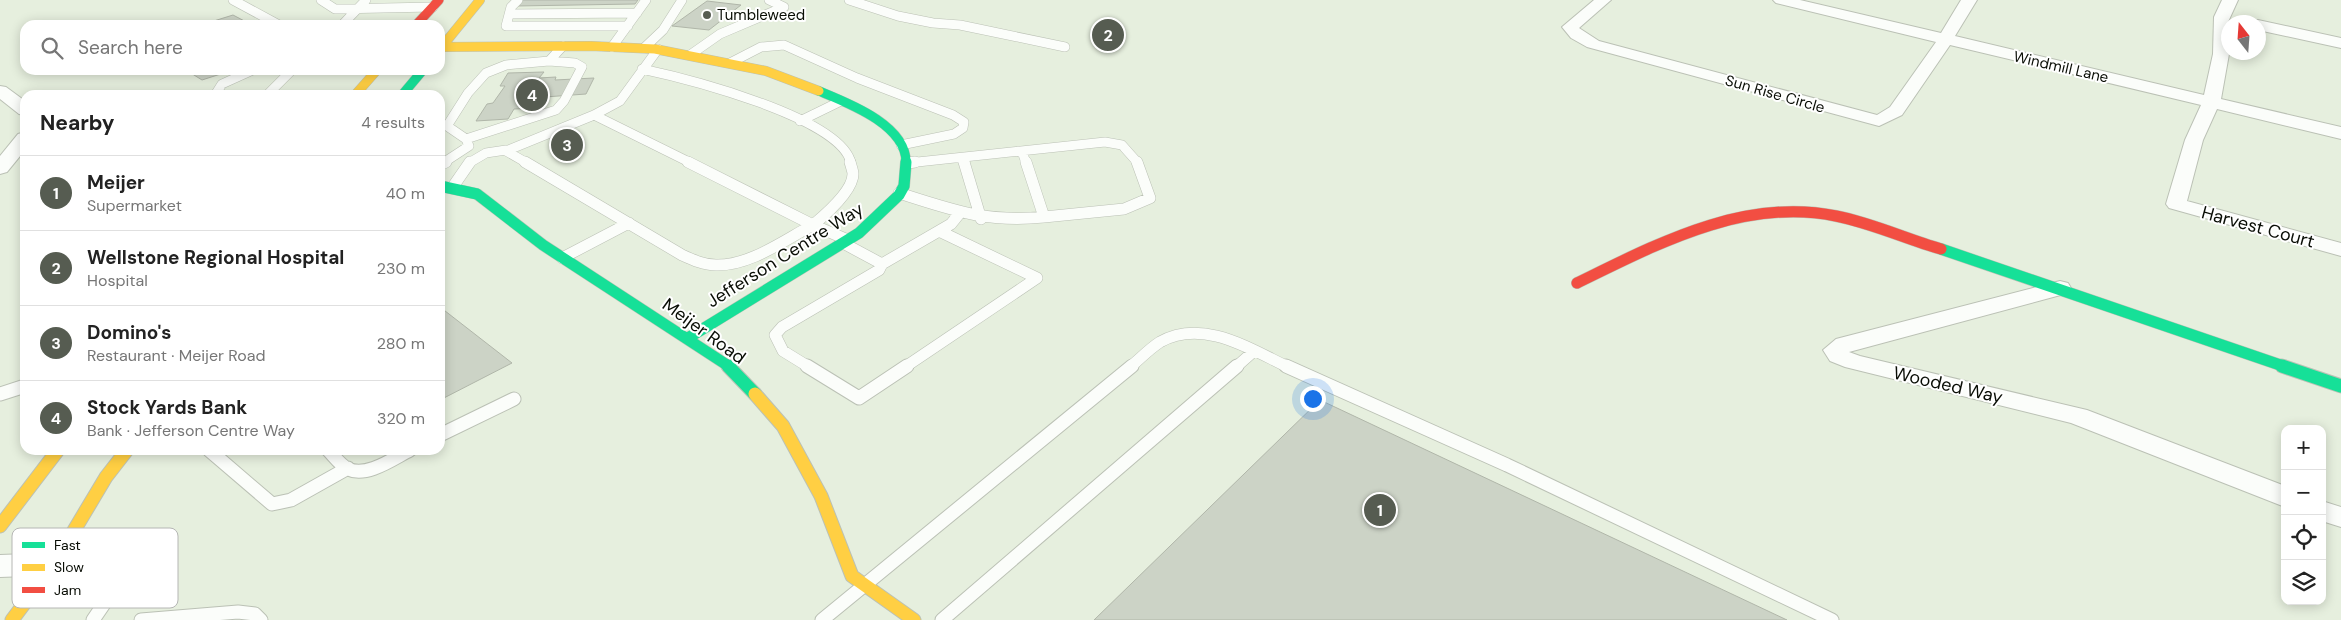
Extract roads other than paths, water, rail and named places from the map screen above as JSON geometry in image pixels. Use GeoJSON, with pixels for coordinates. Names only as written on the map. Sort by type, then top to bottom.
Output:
{"type":"FeatureCollection","features":[{"type":"Feature","properties":{"kind":"street"},"geometry":{"type":"LineString","coordinates":[[445,43],[480,0]]}},
{"type":"Feature","properties":{"kind":"street","name":"Sun Rise Circle"},"geometry":{"type":"LineString","coordinates":[[1602,0],[1570,27],[1577,35],[1594,44],[1879,121],[1896,112],[1945,40],[1969,0]]}},
{"type":"Feature","properties":{"kind":"street","name":"Windmill Lane"},"geometry":{"type":"LineString","coordinates":[[1782,0],[2341,133]]}},
{"type":"Feature","properties":{"kind":"street"},"geometry":{"type":"LineString","coordinates":[[2223,15],[2230,0]]}},
{"type":"Feature","properties":{"kind":"street"},"geometry":{"type":"LineString","coordinates":[[421,20],[436,3]]}},
{"type":"Feature","properties":{"kind":"street"},"geometry":{"type":"LineString","coordinates":[[2266,27],[2341,42]]}},
{"type":"Feature","properties":{"kind":"street"},"geometry":{"type":"LineString","coordinates":[[445,48],[563,46],[658,49],[766,71],[876,117],[898,139],[908,163]]}},
{"type":"Feature","properties":{"kind":"street"},"geometry":{"type":"LineString","coordinates":[[2212,101],[2221,54]]}},
{"type":"Feature","properties":{"kind":"street"},"geometry":{"type":"LineString","coordinates":[[359,90],[373,75]]}},
{"type":"Feature","properties":{"kind":"street"},"geometry":{"type":"LineString","coordinates":[[406,90],[418,75]]}},
{"type":"Feature","properties":{"kind":"street"},"geometry":{"type":"LineString","coordinates":[[0,91],[20,106]]}},
{"type":"Feature","properties":{"kind":"street","name":"Harvest Court"},"geometry":{"type":"LineString","coordinates":[[2212,101],[2194,140],[2176,204],[2341,250]]}},
{"type":"Feature","properties":{"kind":"street"},"geometry":{"type":"LineString","coordinates":[[0,168],[20,144]]}},
{"type":"Feature","properties":{"kind":"street","name":"Jefferson Centre Way"},"geometry":{"type":"LineString","coordinates":[[688,338],[846,241],[880,215],[903,189],[908,163]]}},
{"type":"Feature","properties":{"kind":"street","name":"Meijer Road"},"geometry":{"type":"LineString","coordinates":[[445,187],[477,194],[542,245],[726,364],[783,426],[821,496],[852,576],[914,620]]}},
{"type":"Feature","properties":{"kind":"street"},"geometry":{"type":"LineString","coordinates":[[1577,283],[1700,228],[1759,212],[1803,210],[1835,215],[2060,288],[2341,386]]}},
{"type":"Feature","properties":{"kind":"street","name":"Wooded Way"},"geometry":{"type":"LineString","coordinates":[[2060,288],[1844,344],[1835,350],[1838,356],[1853,362],[2078,416],[2281,495]]}},
{"type":"Feature","properties":{"kind":"street"},"geometry":{"type":"LineString","coordinates":[[0,526],[54,455]]}},
{"type":"Feature","properties":{"kind":"street"},"geometry":{"type":"LineString","coordinates":[[76,528],[106,477],[123,455]]}},
{"type":"Feature","properties":{"kind":"street"},"geometry":{"type":"LineString","coordinates":[[2326,512],[2341,517]]}},
{"type":"Feature","properties":{"kind":"street"},"geometry":{"type":"LineString","coordinates":[[12,620],[21,608]]}},
{"type":"Feature","properties":{"kind":"lane"},"geometry":{"type":"LineString","coordinates":[[233,0],[270,20]]}},
{"type":"Feature","properties":{"kind":"lane"},"geometry":{"type":"LineString","coordinates":[[321,0],[335,9],[436,3]]}},
{"type":"Feature","properties":{"kind":"lane"},"geometry":{"type":"LineString","coordinates":[[347,20],[366,0]]}},
{"type":"Feature","properties":{"kind":"lane"},"geometry":{"type":"LineString","coordinates":[[518,0],[511,8],[506,26],[628,26]]}},
{"type":"Feature","properties":{"kind":"lane"},"geometry":{"type":"LineString","coordinates":[[612,47],[646,0]]}},
{"type":"Feature","properties":{"kind":"lane"},"geometry":{"type":"LineString","coordinates":[[644,48],[663,30],[682,0]]}},
{"type":"Feature","properties":{"kind":"lane"},"geometry":{"type":"LineString","coordinates":[[690,55],[720,34],[784,7],[769,0]]}},
{"type":"Feature","properties":{"kind":"lane"},"geometry":{"type":"LineString","coordinates":[[849,0],[898,16],[933,23],[960,25],[1064,47]]}},
{"type":"Feature","properties":{"kind":"lane"},"geometry":{"type":"LineString","coordinates":[[509,14],[637,12]]}},
{"type":"Feature","properties":{"kind":"lane"},"geometry":{"type":"LineString","coordinates":[[730,63],[761,47],[784,45],[857,78],[953,115],[964,122],[963,128],[954,134],[901,145]]}},
{"type":"Feature","properties":{"kind":"lane"},"geometry":{"type":"LineString","coordinates":[[550,61],[563,46]]}},
{"type":"Feature","properties":{"kind":"lane"},"geometry":{"type":"LineString","coordinates":[[452,188],[465,165],[480,155],[506,150],[594,115],[620,101],[630,90],[642,69],[658,49]]}},
{"type":"Feature","properties":{"kind":"lane"},"geometry":{"type":"LineString","coordinates":[[445,162],[454,158],[468,142],[556,110],[564,101],[582,67],[575,63],[550,61],[503,66],[492,69],[480,77],[447,126],[468,142],[474,152],[480,155]]}},
{"type":"Feature","properties":{"kind":"lane"},"geometry":{"type":"LineString","coordinates":[[506,150],[682,255],[702,263],[719,265],[733,263],[765,250],[813,225],[826,215],[848,187],[854,174],[850,160],[842,147],[800,121],[753,99],[682,77],[642,69]]}},
{"type":"Feature","properties":{"kind":"lane"},"geometry":{"type":"LineString","coordinates":[[218,90],[222,84],[242,75]]}},
{"type":"Feature","properties":{"kind":"lane"},"geometry":{"type":"LineString","coordinates":[[271,90],[287,75]]}},
{"type":"Feature","properties":{"kind":"lane"},"geometry":{"type":"LineString","coordinates":[[800,121],[841,101]]}},
{"type":"Feature","properties":{"kind":"lane"},"geometry":{"type":"LineString","coordinates":[[594,115],[846,241],[882,264]]}},
{"type":"Feature","properties":{"kind":"lane"},"geometry":{"type":"LineString","coordinates":[[899,193],[959,214],[981,219],[1004,221],[1124,209],[1150,198],[1145,174],[1122,145],[1110,143],[908,163]]}},
{"type":"Feature","properties":{"kind":"lane"},"geometry":{"type":"LineString","coordinates":[[1018,151],[1023,154],[1044,217]]}},
{"type":"Feature","properties":{"kind":"lane"},"geometry":{"type":"LineString","coordinates":[[963,158],[981,219]]}},
{"type":"Feature","properties":{"kind":"lane"},"geometry":{"type":"LineString","coordinates":[[939,231],[1037,278],[860,398],[783,351],[775,335],[782,327],[879,270],[882,264],[951,224],[959,214]]}},
{"type":"Feature","properties":{"kind":"lane"},"geometry":{"type":"LineString","coordinates":[[562,258],[629,223]]}},
{"type":"Feature","properties":{"kind":"lane"},"geometry":{"type":"LineString","coordinates":[[822,620],[1159,343],[1168,338],[1198,332],[1222,337],[1254,351],[1507,466],[1832,620]]}},
{"type":"Feature","properties":{"kind":"lane"},"geometry":{"type":"LineString","coordinates":[[942,620],[1254,351]]}},
{"type":"Feature","properties":{"kind":"lane"},"geometry":{"type":"LineString","coordinates":[[0,394],[20,388]]}},
{"type":"Feature","properties":{"kind":"lane"},"geometry":{"type":"LineString","coordinates":[[445,434],[514,399]]}},
{"type":"Feature","properties":{"kind":"lane"},"geometry":{"type":"LineString","coordinates":[[215,455],[272,504],[291,500],[348,468]]}},
{"type":"Feature","properties":{"kind":"lane"},"geometry":{"type":"LineString","coordinates":[[334,455],[348,468],[358,472],[377,466],[400,455]]}},
{"type":"Feature","properties":{"kind":"lane"},"geometry":{"type":"LineString","coordinates":[[93,620],[101,608]]}},
{"type":"Feature","properties":{"kind":"lane"},"geometry":{"type":"LineString","coordinates":[[141,620],[238,612],[255,614],[261,620]]}},
{"type":"Feature","properties":{"kind":"place","name":"Tumbleweed"},"geometry":{"type":"Point","coordinates":[707,15]}},
{"type":"Feature","properties":{"kind":"place","name":"Wellstone Regional Hospital"},"geometry":{"type":"Point","coordinates":[1108,35]}},
{"type":"Feature","properties":{"kind":"place","name":"Stock Yards Bank"},"geometry":{"type":"Point","coordinates":[532,95]}},
{"type":"Feature","properties":{"kind":"place","name":"Domino's"},"geometry":{"type":"Point","coordinates":[567,145]}},
{"type":"Feature","properties":{"kind":"place","name":"Meijer"},"geometry":{"type":"Point","coordinates":[1380,510]}}]}
